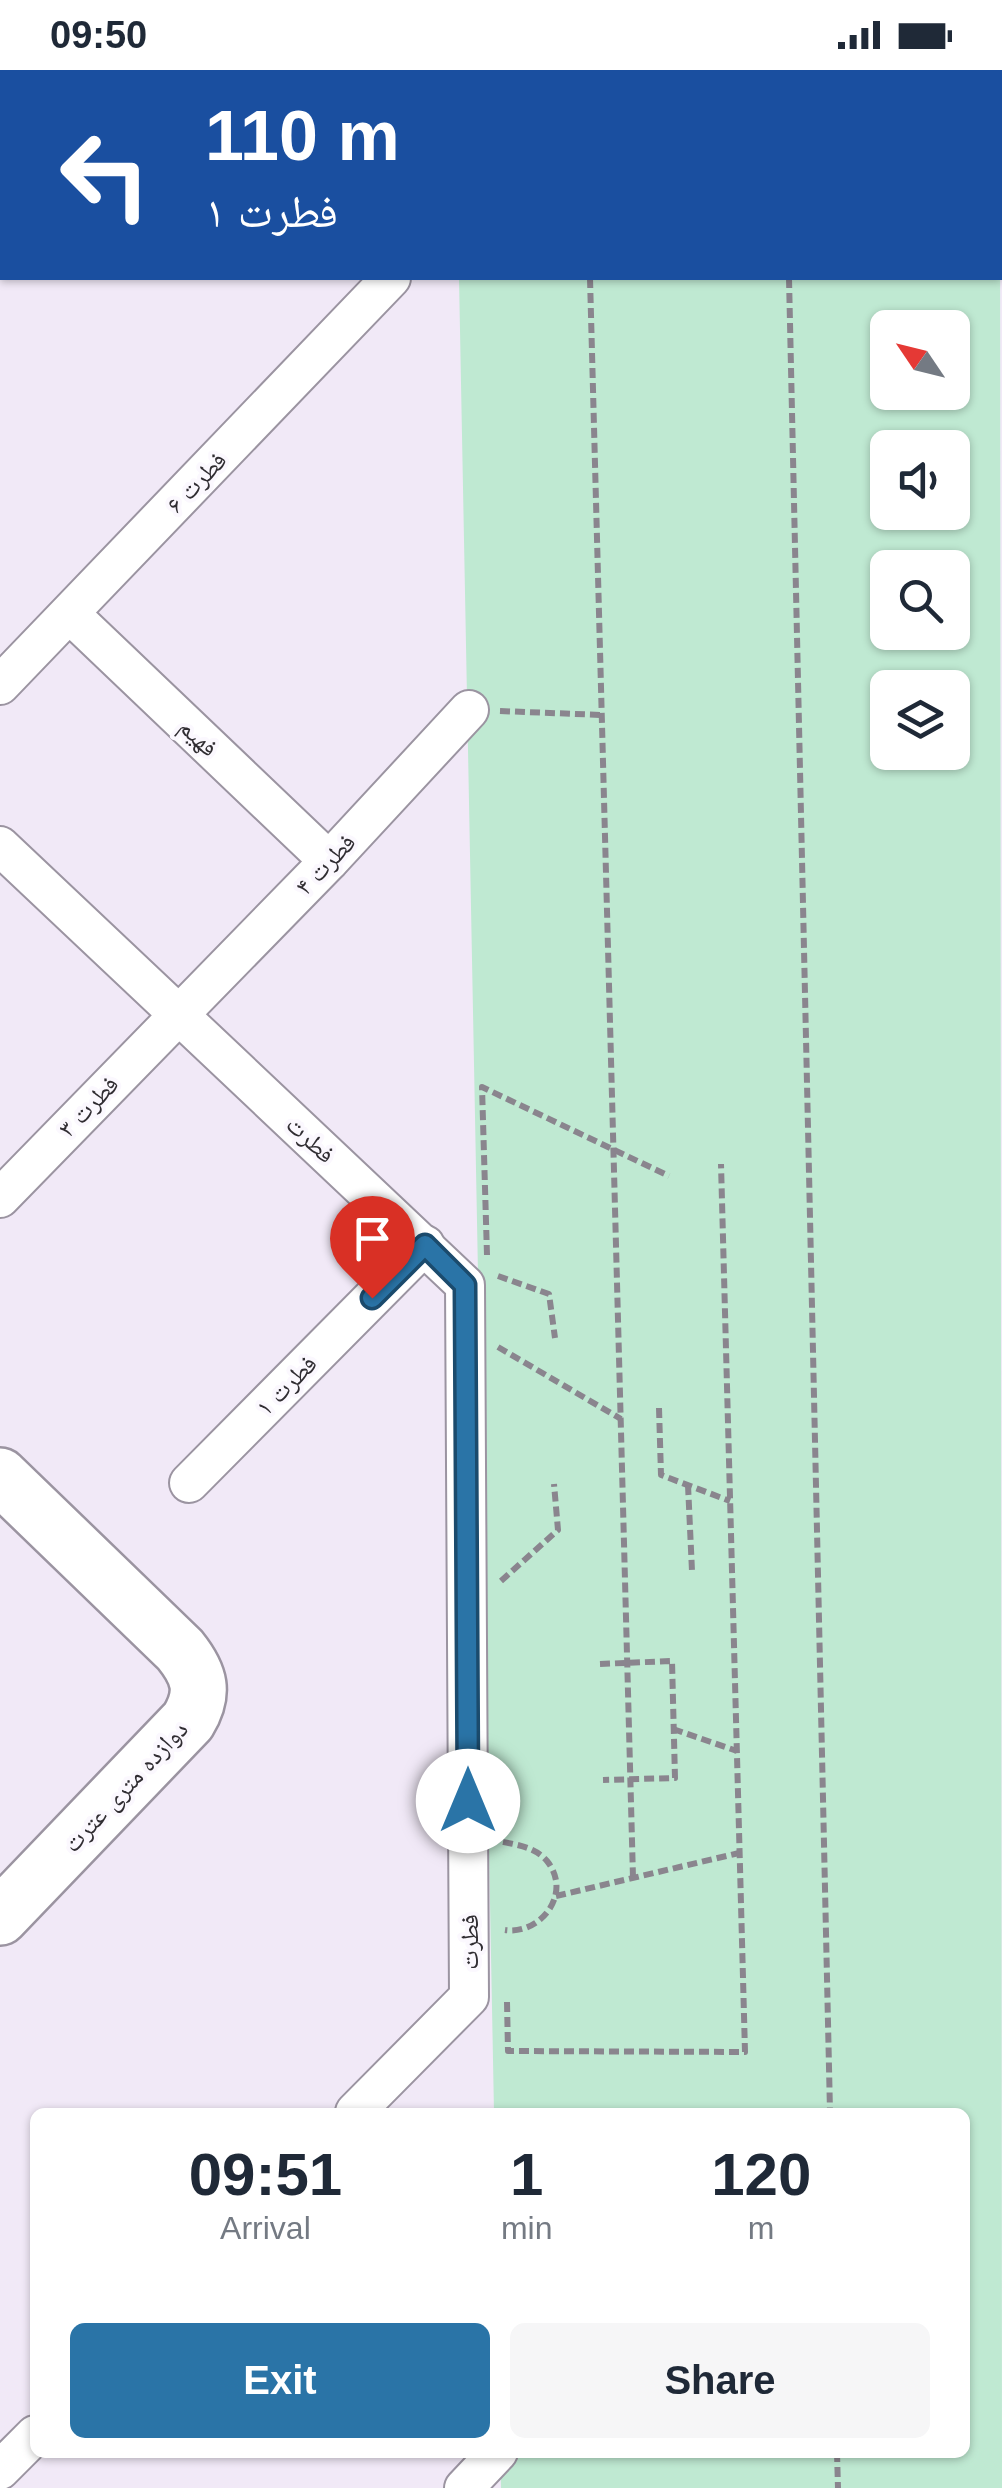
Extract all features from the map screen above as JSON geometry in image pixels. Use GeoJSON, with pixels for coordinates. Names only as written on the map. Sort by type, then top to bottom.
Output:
{"type":"FeatureCollection","features":[{"type":"Feature","properties":{"kind":"street","name":"فطرت ۶"},"geometry":{"type":"LineString","coordinates":[[0,685],[388,280]]}},
{"type":"Feature","properties":{"kind":"street","name":"فهیم"},"geometry":{"type":"LineString","coordinates":[[70,614],[329,860]]}},
{"type":"Feature","properties":{"kind":"street","name":"فطرت ۴"},"geometry":{"type":"LineString","coordinates":[[177,1015],[469,710]]}},
{"type":"Feature","properties":{"kind":"street","name":"فطرت"},"geometry":{"type":"LineString","coordinates":[[0,846],[465,1285],[469,1997],[358,2108]]}},
{"type":"Feature","properties":{"kind":"street","name":"فطرت ۳"},"geometry":{"type":"LineString","coordinates":[[0,1198],[177,1015]]}},
{"type":"Feature","properties":{"kind":"street","name":"فطرت ۱"},"geometry":{"type":"LineString","coordinates":[[189,1483],[425,1245]]}},
{"type":"Feature","properties":{"kind":"street","name":"دوازده متری عترت"},"geometry":{"type":"LineString","coordinates":[[0,1476],[180,1650],[200,1684],[199,1702],[188,1722],[0,1917]]}},
{"type":"Feature","properties":{"kind":"street"},"geometry":{"type":"LineString","coordinates":[[0,2470],[30,2440]]}},
{"type":"Feature","properties":{"kind":"street"},"geometry":{"type":"LineString","coordinates":[[464,2488],[492,2458]]}},
{"type":"Feature","properties":{"kind":"path"},"geometry":{"type":"LineString","coordinates":[[590,280],[632,1878]]}},
{"type":"Feature","properties":{"kind":"path"},"geometry":{"type":"LineString","coordinates":[[789,280],[830,2108]]}},
{"type":"Feature","properties":{"kind":"path"},"geometry":{"type":"LineString","coordinates":[[469,710],[602,715]]}},
{"type":"Feature","properties":{"kind":"path"},"geometry":{"type":"LineString","coordinates":[[482,1086],[669,1176]]}},
{"type":"Feature","properties":{"kind":"path"},"geometry":{"type":"LineString","coordinates":[[508,2051],[744,2052],[720,1164]]}},
{"type":"Feature","properties":{"kind":"path"},"geometry":{"type":"LineString","coordinates":[[487,1273],[549,1294],[555,1338]]}},
{"type":"Feature","properties":{"kind":"path"},"geometry":{"type":"LineString","coordinates":[[467,1329],[621,1419]]}},
{"type":"Feature","properties":{"kind":"path"},"geometry":{"type":"LineString","coordinates":[[660,1408],[661,1475],[730,1501]]}},
{"type":"Feature","properties":{"kind":"path"},"geometry":{"type":"LineString","coordinates":[[496,1585],[558,1530],[554,1484]]}},
{"type":"Feature","properties":{"kind":"path"},"geometry":{"type":"LineString","coordinates":[[688,1485],[692,1571]]}},
{"type":"Feature","properties":{"kind":"path"},"geometry":{"type":"LineString","coordinates":[[600,1664],[672,1661],[675,1778],[604,1780]]}},
{"type":"Feature","properties":{"kind":"path"},"geometry":{"type":"LineString","coordinates":[[674,1729],[736,1752]]}},
{"type":"Feature","properties":{"kind":"path"},"geometry":{"type":"LineString","coordinates":[[503,1842],[527,1847],[546,1861],[554,1876],[556,1896],[534,1927],[520,1932],[505,1930]]}},
{"type":"Feature","properties":{"kind":"path"},"geometry":{"type":"LineString","coordinates":[[556,1896],[740,1853]]}},
{"type":"Feature","properties":{"kind":"path"},"geometry":{"type":"LineString","coordinates":[[838,2458],[838,2488]]}},
{"type":"Feature","properties":{"kind":"green space"},"geometry":{"type":"Polygon","coordinates":[[[459,280],[1000,280],[1002,2488],[501,2488],[500,2458],[970,2458],[970,2108],[494,2108],[459,280]]]}},
{"type":"Feature","properties":{"kind":"route"},"geometry":{"type":"LineString","coordinates":[[372,1298],[425,1245],[465,1285],[468,1801]]}}]}
